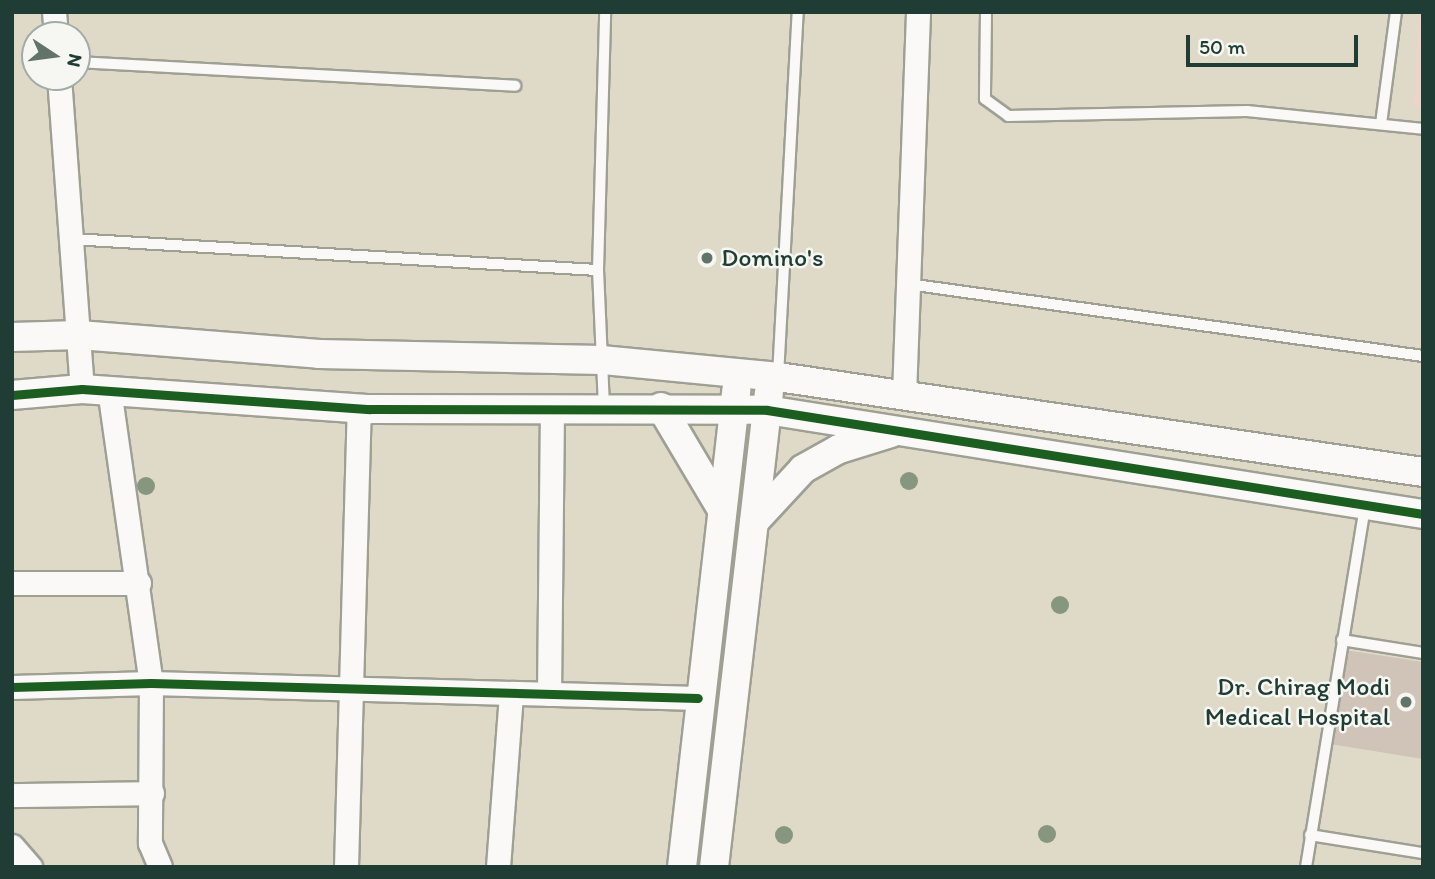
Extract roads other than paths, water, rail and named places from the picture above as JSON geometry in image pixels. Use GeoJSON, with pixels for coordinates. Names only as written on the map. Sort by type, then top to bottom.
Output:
{"type":"FeatureCollection","features":[{"type":"Feature","properties":{"kind":"street"},"geometry":{"type":"LineString","coordinates":[[904,395],[918,12]]}},
{"type":"Feature","properties":{"kind":"street"},"geometry":{"type":"LineString","coordinates":[[60,91],[79,335],[96,389],[139,583],[150,683],[150,843],[160,867]]}},
{"type":"Feature","properties":{"kind":"street"},"geometry":{"type":"LineString","coordinates":[[12,337],[79,335],[319,354],[602,360],[738,373],[1423,472]]}},
{"type":"Feature","properties":{"kind":"street"},"geometry":{"type":"LineString","coordinates":[[682,867],[698,698],[738,373]]}},
{"type":"Feature","properties":{"kind":"street"},"geometry":{"type":"LineString","coordinates":[[714,867],[767,410],[774,377]]}},
{"type":"Feature","properties":{"kind":"street"},"geometry":{"type":"LineString","coordinates":[[12,395],[96,389],[359,408],[661,407],[767,410],[1423,514]]}},
{"type":"Feature","properties":{"kind":"street"},"geometry":{"type":"LineString","coordinates":[[549,694],[552,407]]}},
{"type":"Feature","properties":{"kind":"street"},"geometry":{"type":"LineString","coordinates":[[661,407],[721,508]]}},
{"type":"Feature","properties":{"kind":"street"},"geometry":{"type":"LineString","coordinates":[[346,867],[359,408]]}},
{"type":"Feature","properties":{"kind":"street"},"geometry":{"type":"LineString","coordinates":[[754,522],[782,487],[818,459],[898,431]]}},
{"type":"Feature","properties":{"kind":"street"},"geometry":{"type":"LineString","coordinates":[[12,583],[139,583]]}},
{"type":"Feature","properties":{"kind":"street"},"geometry":{"type":"LineString","coordinates":[[12,687],[150,683],[698,698]]}},
{"type":"Feature","properties":{"kind":"street"},"geometry":{"type":"LineString","coordinates":[[498,867],[511,693]]}},
{"type":"Feature","properties":{"kind":"street"},"geometry":{"type":"LineString","coordinates":[[14,795],[152,793]]}},
{"type":"Feature","properties":{"kind":"street"},"geometry":{"type":"LineString","coordinates":[[12,846],[30,867]]}},
{"type":"Feature","properties":{"kind":"lane"},"geometry":{"type":"LineString","coordinates":[[604,407],[598,270],[605,12]]}},
{"type":"Feature","properties":{"kind":"lane"},"geometry":{"type":"LineString","coordinates":[[774,377],[798,12]]}},
{"type":"Feature","properties":{"kind":"lane"},"geometry":{"type":"LineString","coordinates":[[986,12],[985,99],[1008,116],[1247,111],[1423,129]]}},
{"type":"Feature","properties":{"kind":"lane"},"geometry":{"type":"LineString","coordinates":[[1381,124],[1396,12]]}},
{"type":"Feature","properties":{"kind":"lane"},"geometry":{"type":"LineString","coordinates":[[91,63],[515,86]]}},
{"type":"Feature","properties":{"kind":"lane"},"geometry":{"type":"LineString","coordinates":[[71,239],[598,270]]}},
{"type":"Feature","properties":{"kind":"lane"},"geometry":{"type":"LineString","coordinates":[[908,284],[1423,356]]}},
{"type":"Feature","properties":{"kind":"lane"},"geometry":{"type":"LineString","coordinates":[[1306,867],[1366,505]]}},
{"type":"Feature","properties":{"kind":"lane"},"geometry":{"type":"LineString","coordinates":[[1342,640],[1423,653]]}},
{"type":"Feature","properties":{"kind":"lane"},"geometry":{"type":"LineString","coordinates":[[1310,835],[1423,853]]}},
{"type":"Feature","properties":{"kind":"place","name":"Domino's"},"geometry":{"type":"Point","coordinates":[707,258]}},
{"type":"Feature","properties":{"kind":"place","name":"Dr. Chirag Modi Medical Hospital"},"geometry":{"type":"Point","coordinates":[1406,702]}}]}
